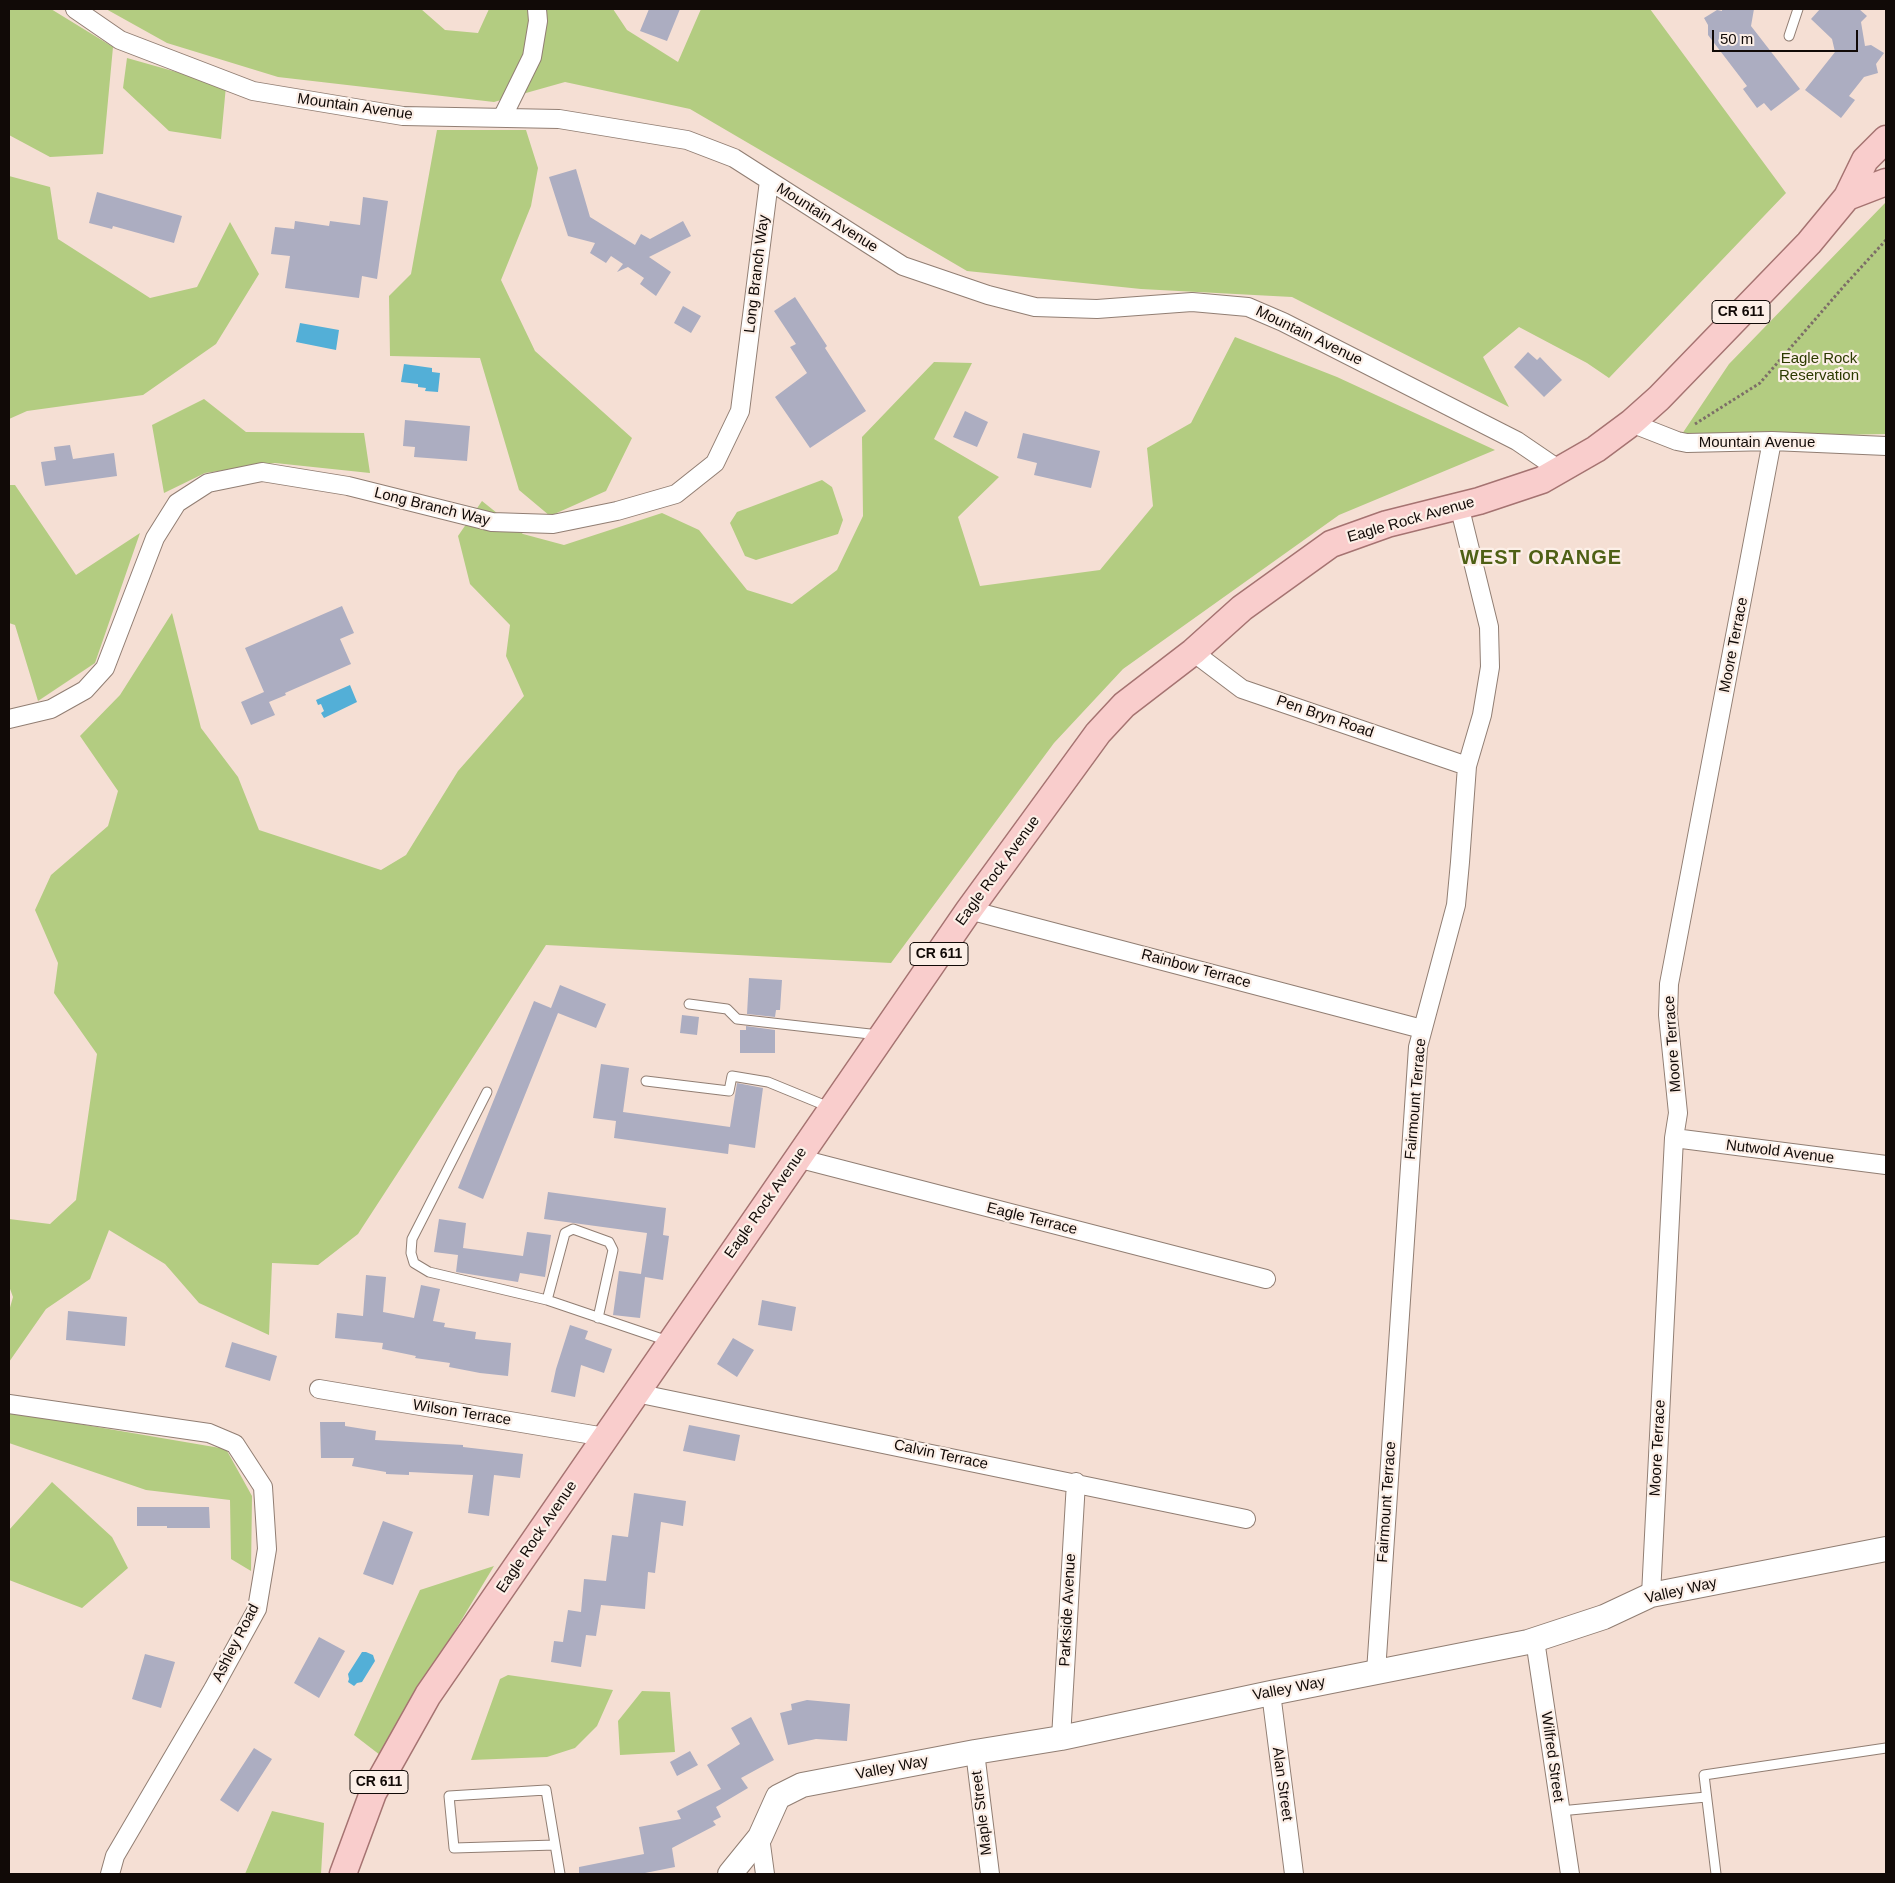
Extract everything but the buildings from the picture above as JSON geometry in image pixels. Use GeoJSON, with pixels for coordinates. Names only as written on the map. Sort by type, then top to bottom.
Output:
{"type":"FeatureCollection","features":[{"type":"Feature","properties":{"kind":"main road","name":"Eagle Rock Avenue"},"geometry":{"type":"LineString","coordinates":[[343,1874],[373,1793],[428,1695],[969,910],[1098,733],[1124,705],[1193,652],[1242,608],[1286,574],[1331,544],[1387,524],[1528,485],[1560,471],[1596,449],[1631,423],[1658,398],[1809,243],[1847,197],[1865,160],[1886,139]]}},
{"type":"Feature","properties":{"kind":"main road","name":"Eagle Rock Avenue"},"geometry":{"type":"LineString","coordinates":[[1847,197],[1886,182]]}},
{"type":"Feature","properties":{"kind":"street","name":"Mountain Avenue"},"geometry":{"type":"LineString","coordinates":[[75,9],[120,40],[253,91],[403,116],[559,119],[687,140],[734,158],[903,266],[988,295],[1035,307],[1097,309],[1192,302],[1248,307],[1283,322],[1517,440],[1560,471]]}},
{"type":"Feature","properties":{"kind":"street"},"geometry":{"type":"LineString","coordinates":[[502,118],[532,57],[538,21],[536,9]]}},
{"type":"Feature","properties":{"kind":"street","name":"Long Branch Way"},"geometry":{"type":"LineString","coordinates":[[9,719],[51,709],[85,690],[105,668],[155,538],[178,503],[208,483],[262,472],[348,486],[492,522],[553,524],[617,511],[676,494],[715,464],[740,411],[769,181]]}},
{"type":"Feature","properties":{"kind":"street","name":"Mountain Avenue"},"geometry":{"type":"LineString","coordinates":[[1631,423],[1687,443],[1772,441],[1886,446]]}},
{"type":"Feature","properties":{"kind":"street","name":"Moore Terrace"},"geometry":{"type":"LineString","coordinates":[[1651,1595],[1674,1138],[1678,1113],[1668,1016],[1669,984],[1772,441]]}},
{"type":"Feature","properties":{"kind":"street","name":"Fairmount Terrace"},"geometry":{"type":"LineString","coordinates":[[1376,1672],[1418,1047],[1456,905],[1467,766],[1482,715],[1490,666],[1489,627],[1459,505]]}},
{"type":"Feature","properties":{"kind":"street","name":"Pen Bryn Road"},"geometry":{"type":"LineString","coordinates":[[1193,652],[1242,689],[1467,766]]}},
{"type":"Feature","properties":{"kind":"street","name":"Rainbow Terrace"},"geometry":{"type":"LineString","coordinates":[[969,910],[1422,1028]]}},
{"type":"Feature","properties":{"kind":"street","name":"Nutwold Avenue"},"geometry":{"type":"LineString","coordinates":[[1674,1138],[1886,1165]]}},
{"type":"Feature","properties":{"kind":"street","name":"Eagle Terrace"},"geometry":{"type":"LineString","coordinates":[[797,1158],[1266,1279]]}},
{"type":"Feature","properties":{"kind":"street","name":"Wilson Terrace"},"geometry":{"type":"LineString","coordinates":[[319,1390],[605,1437]]}},
{"type":"Feature","properties":{"kind":"street","name":"Calvin Terrace"},"geometry":{"type":"LineString","coordinates":[[636,1393],[1076,1482],[1246,1519]]}},
{"type":"Feature","properties":{"kind":"street","name":"Ashley Road"},"geometry":{"type":"LineString","coordinates":[[9,1404],[209,1433],[235,1444],[262,1488],[267,1549],[257,1609],[213,1689],[115,1856],[110,1874]]}},
{"type":"Feature","properties":{"kind":"street","name":"Parkside Avenue"},"geometry":{"type":"LineString","coordinates":[[1061,1738],[1076,1482]]}},
{"type":"Feature","properties":{"kind":"street","name":"Valley Way"},"geometry":{"type":"LineString","coordinates":[[730,1874],[760,1837],[778,1797],[802,1785],[975,1752],[1061,1738],[1270,1693],[1535,1640],[1604,1617],[1651,1595],[1886,1549]]}},
{"type":"Feature","properties":{"kind":"street","name":"Wilfred Street"},"geometry":{"type":"LineString","coordinates":[[1535,1640],[1570,1874]]}},
{"type":"Feature","properties":{"kind":"street","name":"Alan Street"},"geometry":{"type":"LineString","coordinates":[[1270,1693],[1294,1874]]}},
{"type":"Feature","properties":{"kind":"street","name":"Maple Street"},"geometry":{"type":"LineString","coordinates":[[975,1752],[990,1874]]}},
{"type":"Feature","properties":{"kind":"street"},"geometry":{"type":"LineString","coordinates":[[760,1837],[765,1874]]}},
{"type":"Feature","properties":{"kind":"lane"},"geometry":{"type":"LineString","coordinates":[[1789,36],[1798,9]]}},
{"type":"Feature","properties":{"kind":"lane"},"geometry":{"type":"LineString","coordinates":[[689,1004],[727,1008],[737,1019],[882,1036]]}},
{"type":"Feature","properties":{"kind":"lane"},"geometry":{"type":"LineString","coordinates":[[646,1081],[729,1091],[732,1076],[768,1082],[832,1108]]}},
{"type":"Feature","properties":{"kind":"lane"},"geometry":{"type":"LineString","coordinates":[[487,1092],[412,1239],[411,1253],[414,1263],[429,1272],[547,1300],[671,1342]]}},
{"type":"Feature","properties":{"kind":"lane"},"geometry":{"type":"LineString","coordinates":[[547,1300],[565,1234],[573,1229],[609,1242],[613,1250],[598,1318]]}},
{"type":"Feature","properties":{"kind":"lane"},"geometry":{"type":"LineString","coordinates":[[1716,1874],[1704,1775],[1886,1748]]}},
{"type":"Feature","properties":{"kind":"lane"},"geometry":{"type":"LineString","coordinates":[[555,1844],[454,1848],[449,1796],[546,1790],[555,1844],[560,1874]]}},
{"type":"Feature","properties":{"kind":"lane"},"geometry":{"type":"LineString","coordinates":[[1560,1811],[1706,1796]]}},
{"type":"Feature","properties":{"kind":"path"},"geometry":{"type":"LineString","coordinates":[[1693,426],[1760,383],[1886,240]]}},
{"type":"Feature","properties":{"kind":"green space"},"geometry":{"type":"Polygon","coordinates":[[[9,9],[51,9],[113,47],[103,154],[50,157],[9,135],[9,9]]]}},
{"type":"Feature","properties":{"kind":"green space"},"geometry":{"type":"Polygon","coordinates":[[[106,9],[421,9],[445,30],[478,33],[489,9],[613,9],[627,30],[678,62],[701,9],[1650,9],[1786,193],[1609,378],[1587,363],[1519,327],[1483,357],[1509,407],[1292,297],[1141,289],[967,271],[690,109],[565,82],[494,102],[278,77],[167,43],[106,9]]]}},
{"type":"Feature","properties":{"kind":"green space"},"geometry":{"type":"Polygon","coordinates":[[[127,58],[226,86],[221,139],[169,131],[123,88],[127,58]]]}},
{"type":"Feature","properties":{"kind":"green space"},"geometry":{"type":"Polygon","coordinates":[[[437,130],[526,130],[538,168],[531,206],[501,280],[535,351],[632,438],[606,491],[550,516],[519,490],[480,358],[390,356],[389,296],[411,274],[437,130]]]}},
{"type":"Feature","properties":{"kind":"green space"},"geometry":{"type":"Polygon","coordinates":[[[9,176],[50,187],[58,239],[150,298],[197,287],[230,222],[259,274],[216,344],[143,395],[27,411],[9,419],[9,176]]]}},
{"type":"Feature","properties":{"kind":"green space","name":"Eagle Rock Reservation"},"geometry":{"type":"Polygon","coordinates":[[[1886,202],[1886,434],[1680,437],[1729,364],[1886,202]]]}},
{"type":"Feature","properties":{"kind":"green space"},"geometry":{"type":"Polygon","coordinates":[[[1235,337],[1337,377],[1495,450],[1339,515],[1123,669],[1054,743],[891,963],[546,945],[358,1234],[318,1265],[272,1263],[269,1335],[199,1303],[165,1264],[109,1230],[90,1279],[46,1309],[9,1362],[9,1311],[13,1297],[9,1286],[9,1219],[50,1224],[76,1200],[97,1054],[54,993],[58,963],[35,910],[51,875],[108,826],[118,791],[80,736],[120,695],[172,613],[201,728],[238,777],[259,830],[381,870],[406,855],[458,771],[524,696],[506,656],[510,625],[470,584],[458,536],[482,501],[523,534],[564,545],[662,513],[699,530],[747,590],[792,604],[837,570],[863,516],[862,437],[934,362],[972,363],[934,439],[999,477],[958,517],[980,586],[1100,570],[1153,506],[1147,448],[1191,423],[1235,337]]]}},
{"type":"Feature","properties":{"kind":"green space"},"geometry":{"type":"Polygon","coordinates":[[[204,399],[246,432],[364,433],[370,473],[275,463],[205,473],[164,493],[152,425],[204,399]]]}},
{"type":"Feature","properties":{"kind":"green space"},"geometry":{"type":"Polygon","coordinates":[[[822,480],[832,487],[843,520],[838,534],[756,560],[745,556],[730,523],[737,512],[822,480]]]}},
{"type":"Feature","properties":{"kind":"green space"},"geometry":{"type":"Polygon","coordinates":[[[9,485],[15,485],[76,575],[140,533],[95,663],[38,701],[15,625],[9,623],[9,485]]]}},
{"type":"Feature","properties":{"kind":"green space"},"geometry":{"type":"Polygon","coordinates":[[[9,1412],[226,1449],[252,1496],[251,1571],[231,1559],[230,1500],[146,1490],[9,1443],[9,1412]]]}},
{"type":"Feature","properties":{"kind":"green space"},"geometry":{"type":"Polygon","coordinates":[[[52,1482],[112,1537],[128,1568],[82,1608],[9,1580],[9,1530],[52,1482]]]}},
{"type":"Feature","properties":{"kind":"green space"},"geometry":{"type":"Polygon","coordinates":[[[494,1566],[380,1755],[354,1735],[420,1590],[494,1566]]]}},
{"type":"Feature","properties":{"kind":"green space"},"geometry":{"type":"Polygon","coordinates":[[[508,1675],[613,1690],[597,1726],[575,1748],[547,1757],[471,1760],[500,1679],[508,1675]]]}},
{"type":"Feature","properties":{"kind":"green space"},"geometry":{"type":"Polygon","coordinates":[[[642,1691],[670,1692],[675,1752],[620,1755],[618,1721],[642,1691]]]}},
{"type":"Feature","properties":{"kind":"green space"},"geometry":{"type":"Polygon","coordinates":[[[272,1811],[324,1823],[321,1874],[245,1874],[272,1811]]]}},
{"type":"Feature","properties":{"kind":"water"},"geometry":{"type":"Polygon","coordinates":[[[300,323],[339,330],[336,350],[296,342],[300,323]]]}},
{"type":"Feature","properties":{"kind":"water"},"geometry":{"type":"Polygon","coordinates":[[[404,364],[432,368],[432,372],[440,373],[438,392],[425,391],[426,388],[418,387],[418,384],[401,382],[404,364]]]}},
{"type":"Feature","properties":{"kind":"water"},"geometry":{"type":"Polygon","coordinates":[[[350,685],[357,702],[324,718],[321,713],[324,711],[321,704],[318,705],[316,700],[350,685]]]}},
{"type":"Feature","properties":{"kind":"water"},"geometry":{"type":"Polygon","coordinates":[[[362,1652],[373,1655],[375,1661],[362,1682],[354,1686],[348,1682],[348,1674],[362,1652]]]}},
{"type":"Feature","properties":{"kind":"district","name":"WEST ORANGE"},"geometry":{"type":"Point","coordinates":[1541,558]}}]}
